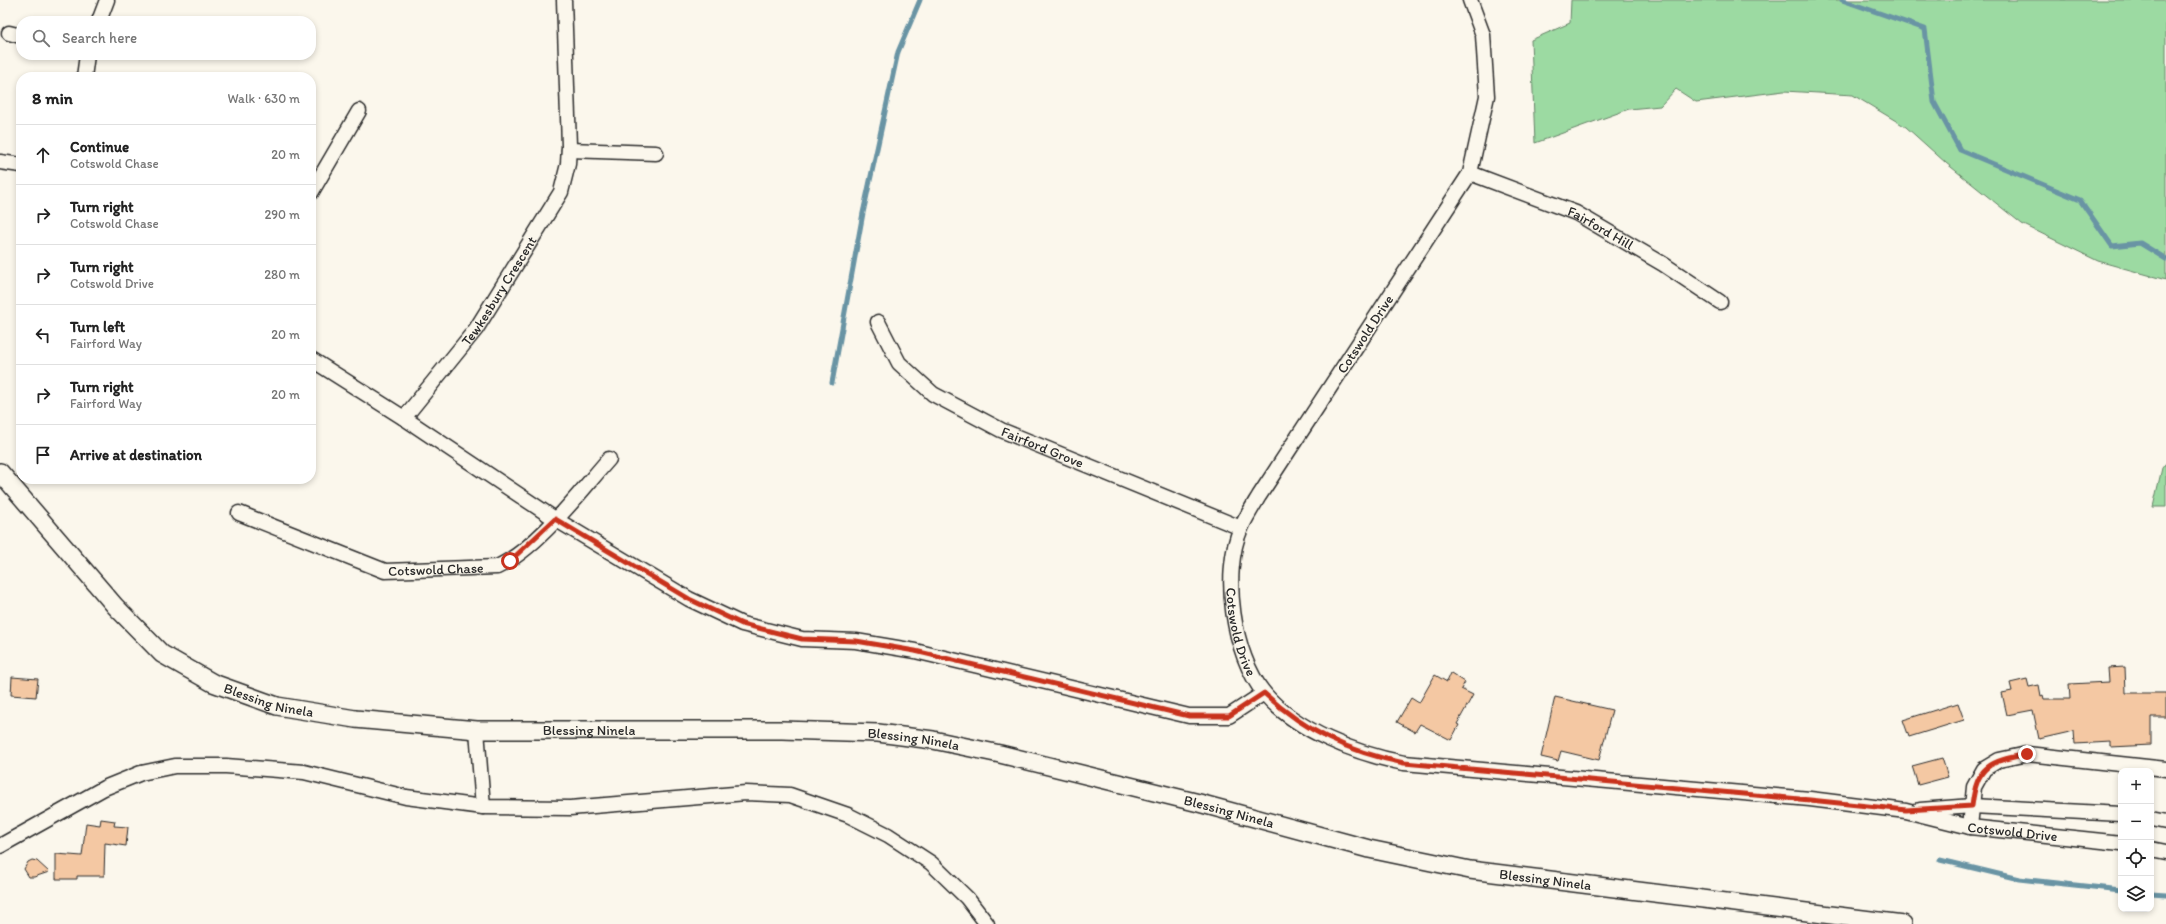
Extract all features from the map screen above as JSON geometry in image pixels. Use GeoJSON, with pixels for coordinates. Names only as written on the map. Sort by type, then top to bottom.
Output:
{"type":"FeatureCollection","features":[{"type":"Feature","properties":{"kind":"street"},"geometry":{"type":"LineString","coordinates":[[101,16],[107,0]]}},
{"type":"Feature","properties":{"kind":"street","name":"Tewkesbury Crescent"},"geometry":{"type":"LineString","coordinates":[[404,418],[476,329],[561,192],[568,164],[569,150],[564,0]]}},
{"type":"Feature","properties":{"kind":"street","name":"Cotswold Drive"},"geometry":{"type":"LineString","coordinates":[[1470,0],[1483,35],[1487,96],[1470,173],[1259,496],[1241,528],[1233,557],[1231,612],[1241,649],[1250,670],[1264,693],[1309,729],[1354,750],[1375,757],[1404,763],[1802,799],[1906,810],[1970,827],[2118,843]]}},
{"type":"Feature","properties":{"kind":"street"},"geometry":{"type":"LineString","coordinates":[[85,72],[86,60]]}},
{"type":"Feature","properties":{"kind":"street"},"geometry":{"type":"LineString","coordinates":[[316,184],[359,111]]}},
{"type":"Feature","properties":{"kind":"street"},"geometry":{"type":"LineString","coordinates":[[569,150],[656,153]]}},
{"type":"Feature","properties":{"kind":"street"},"geometry":{"type":"LineString","coordinates":[[0,162],[16,164]]}},
{"type":"Feature","properties":{"kind":"street","name":"Fairford Hill"},"geometry":{"type":"LineString","coordinates":[[1470,173],[1576,213],[1662,264],[1720,302]]}},
{"type":"Feature","properties":{"kind":"street","name":"Fairford Grove"},"geometry":{"type":"LineString","coordinates":[[878,322],[899,363],[933,394],[1000,430],[1241,528]]}},
{"type":"Feature","properties":{"kind":"street"},"geometry":{"type":"LineString","coordinates":[[316,362],[404,418],[555,519],[696,602],[742,624],[802,639],[856,641],[915,651],[1189,716],[1229,716],[1264,693]]}},
{"type":"Feature","properties":{"kind":"street","name":"Cotswold Chase"},"geometry":{"type":"LineString","coordinates":[[239,512],[385,571],[497,567],[516,556],[555,519],[608,459]]}},
{"type":"Feature","properties":{"kind":"street","name":"Blessing Ninela"},"geometry":{"type":"LineString","coordinates":[[0,472],[115,606],[162,654],[213,683],[277,706],[355,719],[477,730],[782,730],[878,733],[933,740],[1000,754],[1161,794],[1369,849],[1470,870],[1903,924]]}},
{"type":"Feature","properties":{"kind":"street"},"geometry":{"type":"LineString","coordinates":[[477,730],[483,807]]}},
{"type":"Feature","properties":{"kind":"street"},"geometry":{"type":"LineString","coordinates":[[1970,827],[1974,787],[1984,770],[1999,760],[2027,754],[2166,769]]}},
{"type":"Feature","properties":{"kind":"street"},"geometry":{"type":"LineString","coordinates":[[0,846],[104,788],[141,773],[175,766],[226,766],[304,772],[406,798],[483,807],[570,808],[746,793],[790,795],[848,815],[888,835],[931,863],[967,898],[987,924]]}},
{"type":"Feature","properties":{"kind":"street","name":"Cotswold Drive"},"geometry":{"type":"LineString","coordinates":[[1906,810],[1972,806],[2118,814]]}},
{"type":"Feature","properties":{"kind":"street"},"geometry":{"type":"LineString","coordinates":[[2154,820],[2166,822]]}},
{"type":"Feature","properties":{"kind":"street"},"geometry":{"type":"LineString","coordinates":[[2154,850],[2166,852]]}},
{"type":"Feature","properties":{"kind":"green space"},"geometry":{"type":"Polygon","coordinates":[[[1571,0],[2166,0],[2166,280],[2098,261],[2022,224],[1946,163],[1906,127],[1853,95],[1784,91],[1696,102],[1676,89],[1660,106],[1629,109],[1535,143],[1531,40],[1570,23],[1571,0]]]}},
{"type":"Feature","properties":{"kind":"green space"},"geometry":{"type":"Polygon","coordinates":[[[2166,463],[2166,507],[2153,507],[2162,468],[2166,463]]]}},
{"type":"Feature","properties":{"kind":"building"},"geometry":{"type":"Polygon","coordinates":[[[2125,667],[2126,693],[2166,693],[2166,717],[2151,717],[2151,745],[2111,747],[2111,742],[2075,744],[2074,731],[2039,739],[2033,710],[2007,715],[2002,693],[2012,691],[2010,683],[2027,679],[2029,687],[2039,685],[2041,696],[2043,695],[2044,699],[2070,699],[2069,684],[2109,682],[2108,668],[2125,667]]]}},
{"type":"Feature","properties":{"kind":"building"},"geometry":{"type":"Polygon","coordinates":[[[1451,673],[1465,682],[1461,689],[1473,695],[1457,724],[1459,725],[1451,740],[1420,724],[1415,732],[1397,722],[1411,698],[1419,703],[1435,675],[1447,682],[1451,673]]]}},
{"type":"Feature","properties":{"kind":"building"},"geometry":{"type":"Polygon","coordinates":[[[12,677],[38,679],[36,697],[11,695],[12,677]]]}},
{"type":"Feature","properties":{"kind":"building"},"geometry":{"type":"Polygon","coordinates":[[[1555,697],[1612,710],[1599,760],[1561,751],[1558,761],[1541,757],[1555,697]]]}},
{"type":"Feature","properties":{"kind":"building"},"geometry":{"type":"Polygon","coordinates":[[[1958,703],[1964,720],[1909,737],[1903,720],[1958,703]]]}},
{"type":"Feature","properties":{"kind":"building"},"geometry":{"type":"Polygon","coordinates":[[[1942,758],[1948,777],[1918,785],[1912,766],[1942,758]]]}},
{"type":"Feature","properties":{"kind":"building"},"geometry":{"type":"Polygon","coordinates":[[[101,819],[115,821],[114,826],[128,827],[126,846],[105,843],[104,876],[77,876],[77,879],[56,879],[56,854],[82,856],[86,823],[100,825],[101,819]]]}},
{"type":"Feature","properties":{"kind":"building"},"geometry":{"type":"Polygon","coordinates":[[[32,860],[37,861],[49,872],[34,877],[29,877],[24,869],[28,862],[32,860]]]}},
{"type":"Feature","properties":{"kind":"waterway"},"geometry":{"type":"LineString","coordinates":[[832,383],[863,213],[898,52],[920,0]]}},
{"type":"Feature","properties":{"kind":"waterway"},"geometry":{"type":"LineString","coordinates":[[1842,0],[1925,29],[1934,102],[1960,150],[2080,200],[2112,246],[2140,243],[2166,259]]}},
{"type":"Feature","properties":{"kind":"waterway"},"geometry":{"type":"LineString","coordinates":[[1940,860],[2019,879],[2118,890]]}},
{"type":"Feature","properties":{"kind":"waterway"},"geometry":{"type":"LineString","coordinates":[[2154,894],[2166,895]]}},
{"type":"Feature","properties":{"kind":"route"},"geometry":{"type":"LineString","coordinates":[[510,561],[527,547],[555,519],[689,599],[742,624],[802,639],[856,641],[915,651],[1189,716],[1229,716],[1264,693],[1278,706],[1309,729],[1348,748],[1375,757],[1404,763],[1906,810],[1972,806],[1974,787],[1984,770],[1999,760],[2027,754]]}}]}
